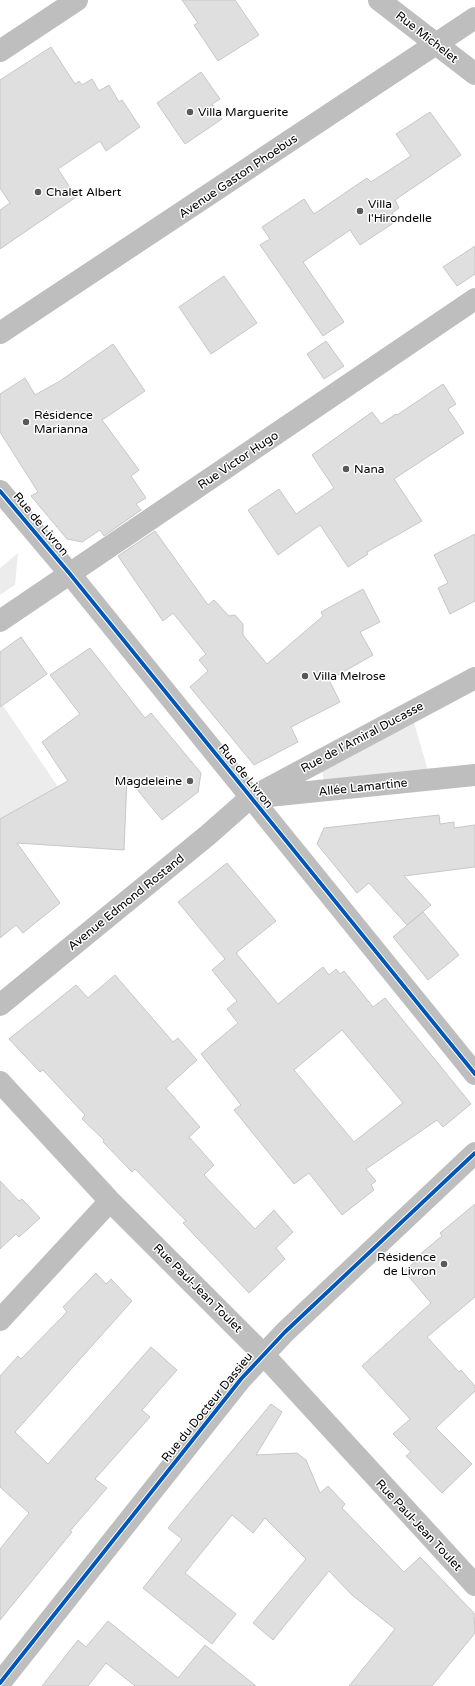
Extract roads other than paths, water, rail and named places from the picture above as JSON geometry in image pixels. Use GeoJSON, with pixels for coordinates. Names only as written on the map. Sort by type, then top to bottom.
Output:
{"type":"FeatureCollection","features":[{"type":"Feature","properties":{"kind":"street"},"geometry":{"type":"LineString","coordinates":[[0,51],[77,0]]}},
{"type":"Feature","properties":{"kind":"street","name":"Rue Michelet"},"geometry":{"type":"LineString","coordinates":[[379,0],[475,74]]}},
{"type":"Feature","properties":{"kind":"street","name":"Avenue Gaston Phoebus"},"geometry":{"type":"LineString","coordinates":[[0,333],[475,18]]}},
{"type":"Feature","properties":{"kind":"street","name":"Rue Victor Hugo"},"geometry":{"type":"LineString","coordinates":[[0,621],[475,298]]}},
{"type":"Feature","properties":{"kind":"street","name":"Rue de Livron"},"geometry":{"type":"LineString","coordinates":[[0,491],[70,574],[475,1074]]}},
{"type":"Feature","properties":{"kind":"street","name":"Rue de l'Amiral Ducasse"},"geometry":{"type":"LineString","coordinates":[[250,798],[475,678]]}},
{"type":"Feature","properties":{"kind":"street","name":"Allée Lamartine"},"geometry":{"type":"LineString","coordinates":[[250,798],[475,775]]}},
{"type":"Feature","properties":{"kind":"street","name":"Avenue Edmond Rostand"},"geometry":{"type":"LineString","coordinates":[[0,1005],[208,835],[250,798]]}},
{"type":"Feature","properties":{"kind":"street","name":"Rue Paul-Jean Toulet"},"geometry":{"type":"LineString","coordinates":[[0,1082],[110,1201],[263,1354],[475,1585]]}},
{"type":"Feature","properties":{"kind":"street","name":"Rue du Docteur Dassieu"},"geometry":{"type":"LineString","coordinates":[[0,1683],[241,1379],[263,1354],[475,1153]]}},
{"type":"Feature","properties":{"kind":"street"},"geometry":{"type":"LineString","coordinates":[[0,1320],[110,1201]]}},
{"type":"Feature","properties":{"kind":"place","name":"Villa Marguerite"},"geometry":{"type":"Point","coordinates":[190,112]}},
{"type":"Feature","properties":{"kind":"place","name":"Chalet Albert"},"geometry":{"type":"Point","coordinates":[38,192]}},
{"type":"Feature","properties":{"kind":"place","name":"Villa l'Hirondelle"},"geometry":{"type":"Point","coordinates":[360,211]}},
{"type":"Feature","properties":{"kind":"place","name":"Résidence Marianna"},"geometry":{"type":"Point","coordinates":[26,422]}},
{"type":"Feature","properties":{"kind":"place","name":"Nana"},"geometry":{"type":"Point","coordinates":[346,469]}},
{"type":"Feature","properties":{"kind":"place","name":"Villa Melrose"},"geometry":{"type":"Point","coordinates":[305,676]}},
{"type":"Feature","properties":{"kind":"place","name":"Magdeleine"},"geometry":{"type":"Point","coordinates":[190,781]}},
{"type":"Feature","properties":{"kind":"place","name":"Résidence de Livron"},"geometry":{"type":"Point","coordinates":[444,1264]}}]}
